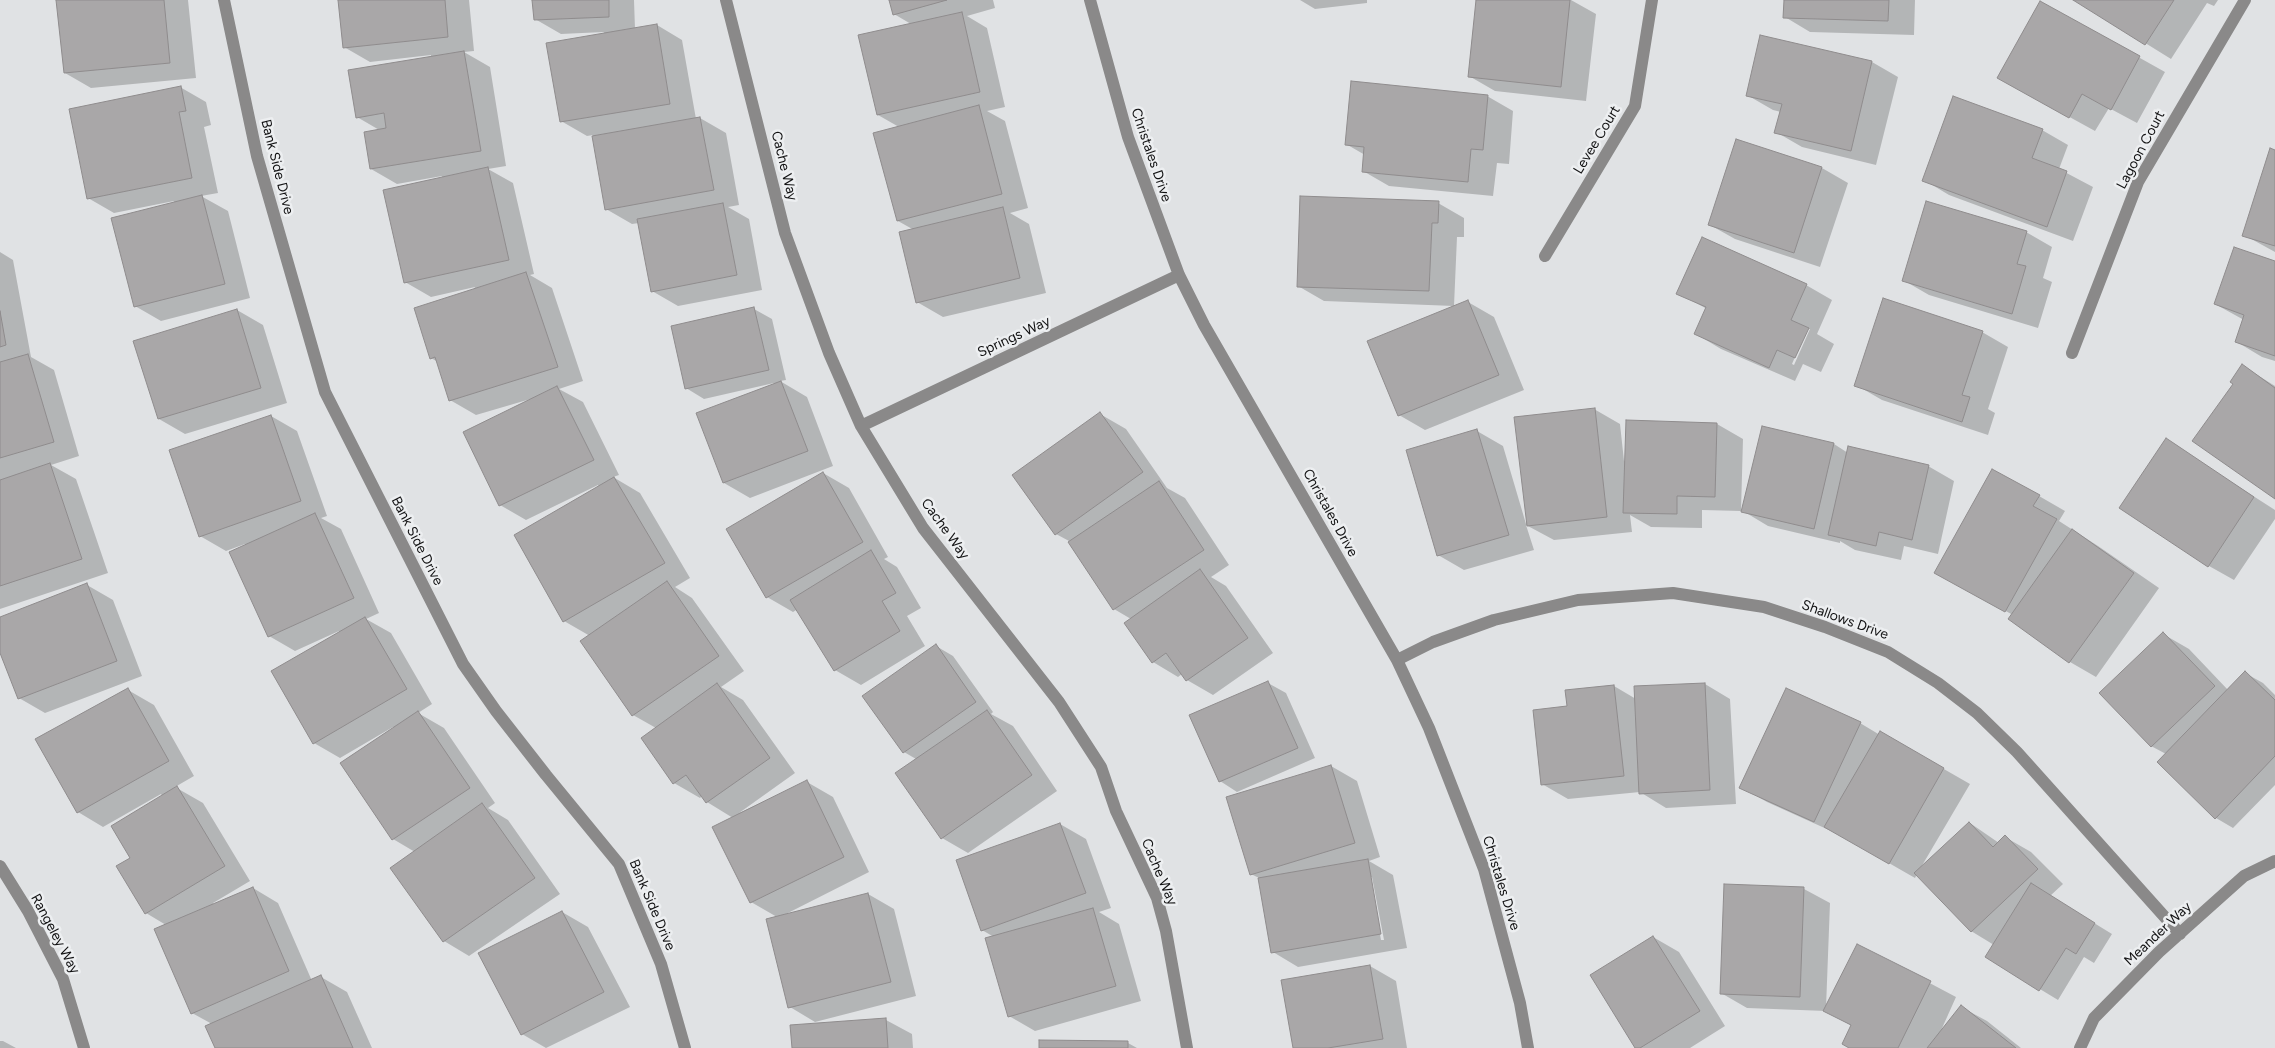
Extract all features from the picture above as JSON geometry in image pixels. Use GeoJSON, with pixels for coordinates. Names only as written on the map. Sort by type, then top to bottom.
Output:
{"type":"FeatureCollection","features":[{"type":"Feature","properties":{"kind":"street","name":"Bank Side Drive"},"geometry":{"type":"LineString","coordinates":[[224,0],[257,156],[325,392],[463,664],[507,725],[619,864],[661,964],[685,1048]]}},
{"type":"Feature","properties":{"kind":"street","name":"Cache Way"},"geometry":{"type":"LineString","coordinates":[[726,0],[785,233],[829,353],[860,426],[923,528],[1059,702],[1101,767],[1116,811],[1156,898],[1166,931],[1187,1048]]}},
{"type":"Feature","properties":{"kind":"street","name":"Christales Drive"},"geometry":{"type":"LineString","coordinates":[[1090,0],[1128,137],[1179,275],[1204,325],[1397,660],[1429,728],[1484,869],[1520,1003],[1528,1048]]}},
{"type":"Feature","properties":{"kind":"street","name":"Levee Court"},"geometry":{"type":"LineString","coordinates":[[1545,256],[1634,106],[1652,0]]}},
{"type":"Feature","properties":{"kind":"street","name":"Lagoon Court"},"geometry":{"type":"LineString","coordinates":[[2072,353],[2138,182],[2245,0]]}},
{"type":"Feature","properties":{"kind":"street","name":"Springs Way"},"geometry":{"type":"LineString","coordinates":[[860,426],[1179,275]]}},
{"type":"Feature","properties":{"kind":"street","name":"Shallows Drive"},"geometry":{"type":"LineString","coordinates":[[1397,660],[1433,642],[1494,620],[1578,600],[1673,593],[1764,607],[1825,627],[1888,652],[1938,683],[1978,714],[2017,752],[2180,934]]}},
{"type":"Feature","properties":{"kind":"street","name":"Meander Way"},"geometry":{"type":"LineString","coordinates":[[2080,1048],[2094,1018],[2159,952],[2244,876],[2275,861]]}},
{"type":"Feature","properties":{"kind":"street","name":"Rangeley Way"},"geometry":{"type":"LineString","coordinates":[[0,866],[28,911],[63,979],[84,1048]]}},
{"type":"Feature","properties":{"kind":"building"},"geometry":{"type":"Polygon","coordinates":[[[56,0],[164,0],[170,63],[64,73],[56,0]]]}},
{"type":"Feature","properties":{"kind":"building"},"geometry":{"type":"Polygon","coordinates":[[[338,0],[445,0],[448,37],[343,48],[338,0]]]}},
{"type":"Feature","properties":{"kind":"building"},"geometry":{"type":"Polygon","coordinates":[[[532,0],[609,0],[609,17],[534,20],[532,0]]]}},
{"type":"Feature","properties":{"kind":"building"},"geometry":{"type":"Polygon","coordinates":[[[889,0],[947,0],[893,15],[889,0]]]}},
{"type":"Feature","properties":{"kind":"building"},"geometry":{"type":"Polygon","coordinates":[[[1476,0],[1570,0],[1561,87],[1468,77],[1476,0]]]}},
{"type":"Feature","properties":{"kind":"building"},"geometry":{"type":"Polygon","coordinates":[[[1784,0],[1889,0],[1888,21],[1783,18],[1784,0]]]}},
{"type":"Feature","properties":{"kind":"building"},"geometry":{"type":"Polygon","coordinates":[[[2073,0],[2174,0],[2145,45],[2073,0]]]}},
{"type":"Feature","properties":{"kind":"building"},"geometry":{"type":"Polygon","coordinates":[[[2040,1],[2140,56],[2111,110],[2082,94],[2069,118],[1997,78],[2040,1]]]}},
{"type":"Feature","properties":{"kind":"building"},"geometry":{"type":"Polygon","coordinates":[[[962,12],[980,92],[877,115],[858,35],[962,12]]]}},
{"type":"Feature","properties":{"kind":"building"},"geometry":{"type":"Polygon","coordinates":[[[657,24],[670,104],[560,122],[546,43],[657,24]]]}},
{"type":"Feature","properties":{"kind":"building"},"geometry":{"type":"Polygon","coordinates":[[[1760,35],[1872,61],[1851,151],[1774,133],[1782,104],[1746,96],[1760,35]]]}},
{"type":"Feature","properties":{"kind":"building"},"geometry":{"type":"Polygon","coordinates":[[[464,51],[481,151],[370,169],[364,132],[386,128],[384,113],[356,118],[348,70],[464,51]]]}},
{"type":"Feature","properties":{"kind":"building"},"geometry":{"type":"Polygon","coordinates":[[[1351,81],[1488,95],[1483,150],[1471,149],[1468,182],[1362,172],[1364,147],[1345,145],[1351,81]]]}},
{"type":"Feature","properties":{"kind":"building"},"geometry":{"type":"Polygon","coordinates":[[[181,86],[186,111],[179,112],[192,178],[87,199],[69,109],[181,86]]]}},
{"type":"Feature","properties":{"kind":"building"},"geometry":{"type":"Polygon","coordinates":[[[1953,96],[2043,129],[2032,158],[2067,171],[2047,227],[1922,181],[1953,96]]]}},
{"type":"Feature","properties":{"kind":"building"},"geometry":{"type":"Polygon","coordinates":[[[979,105],[1002,194],[897,221],[873,133],[979,105]]]}},
{"type":"Feature","properties":{"kind":"building"},"geometry":{"type":"Polygon","coordinates":[[[700,117],[714,190],[605,210],[592,136],[700,117]]]}},
{"type":"Feature","properties":{"kind":"building"},"geometry":{"type":"Polygon","coordinates":[[[1736,139],[1822,167],[1794,253],[1708,225],[1736,139]]]}},
{"type":"Feature","properties":{"kind":"building"},"geometry":{"type":"Polygon","coordinates":[[[2270,148],[2275,150],[2275,246],[2242,236],[2270,148]]]}},
{"type":"Feature","properties":{"kind":"building"},"geometry":{"type":"Polygon","coordinates":[[[488,167],[509,260],[404,283],[383,190],[488,167]]]}},
{"type":"Feature","properties":{"kind":"building"},"geometry":{"type":"Polygon","coordinates":[[[202,195],[225,284],[134,307],[111,218],[202,195]]]}},
{"type":"Feature","properties":{"kind":"building"},"geometry":{"type":"Polygon","coordinates":[[[1300,196],[1439,201],[1438,223],[1432,223],[1429,291],[1297,287],[1300,196]]]}},
{"type":"Feature","properties":{"kind":"building"},"geometry":{"type":"Polygon","coordinates":[[[1926,201],[2027,231],[2017,264],[2026,266],[2012,314],[1902,281],[1926,201]]]}},
{"type":"Feature","properties":{"kind":"building"},"geometry":{"type":"Polygon","coordinates":[[[723,203],[737,275],[651,292],[637,219],[723,203]]]}},
{"type":"Feature","properties":{"kind":"building"},"geometry":{"type":"Polygon","coordinates":[[[1003,207],[1020,278],[916,303],[899,232],[1003,207]]]}},
{"type":"Feature","properties":{"kind":"building"},"geometry":{"type":"Polygon","coordinates":[[[1702,237],[1807,284],[1791,320],[1809,328],[1795,358],[1777,350],[1769,368],[1694,334],[1706,307],[1676,294],[1702,237]]]}},
{"type":"Feature","properties":{"kind":"building"},"geometry":{"type":"Polygon","coordinates":[[[2234,247],[2275,261],[2275,356],[2235,342],[2244,315],[2214,304],[2234,247]]]}},
{"type":"Feature","properties":{"kind":"building"},"geometry":{"type":"Polygon","coordinates":[[[526,272],[558,367],[449,401],[435,357],[430,359],[414,308],[526,272]]]}},
{"type":"Feature","properties":{"kind":"building"},"geometry":{"type":"Polygon","coordinates":[[[1883,298],[1983,331],[1962,395],[1970,397],[1962,422],[1854,386],[1883,298]]]}},
{"type":"Feature","properties":{"kind":"building"},"geometry":{"type":"Polygon","coordinates":[[[1468,300],[1499,375],[1398,416],[1367,341],[1468,300]]]}},
{"type":"Feature","properties":{"kind":"building"},"geometry":{"type":"Polygon","coordinates":[[[754,307],[769,370],[685,389],[671,326],[754,307]]]}},
{"type":"Feature","properties":{"kind":"building"},"geometry":{"type":"Polygon","coordinates":[[[237,309],[261,388],[158,419],[133,341],[237,309]]]}},
{"type":"Feature","properties":{"kind":"building"},"geometry":{"type":"Polygon","coordinates":[[[0,311],[6,345],[0,347],[0,311]]]}},
{"type":"Feature","properties":{"kind":"building"},"geometry":{"type":"Polygon","coordinates":[[[28,354],[54,442],[0,458],[0,362],[28,354]]]}},
{"type":"Feature","properties":{"kind":"building"},"geometry":{"type":"Polygon","coordinates":[[[2242,364],[2275,388],[2275,499],[2192,441],[2233,384],[2230,382],[2242,364]]]}},
{"type":"Feature","properties":{"kind":"building"},"geometry":{"type":"Polygon","coordinates":[[[781,381],[808,451],[723,483],[696,413],[781,381]]]}},
{"type":"Feature","properties":{"kind":"building"},"geometry":{"type":"Polygon","coordinates":[[[557,386],[594,460],[499,506],[463,432],[557,386]]]}},
{"type":"Feature","properties":{"kind":"building"},"geometry":{"type":"Polygon","coordinates":[[[1595,408],[1607,517],[1527,526],[1514,417],[1595,408]]]}},
{"type":"Feature","properties":{"kind":"building"},"geometry":{"type":"Polygon","coordinates":[[[1100,412],[1143,472],[1055,535],[1012,475],[1100,412]]]}},
{"type":"Feature","properties":{"kind":"building"},"geometry":{"type":"Polygon","coordinates":[[[271,415],[301,501],[199,537],[169,450],[271,415]]]}},
{"type":"Feature","properties":{"kind":"building"},"geometry":{"type":"Polygon","coordinates":[[[1626,420],[1717,423],[1715,497],[1677,496],[1677,514],[1623,513],[1626,420]]]}},
{"type":"Feature","properties":{"kind":"building"},"geometry":{"type":"Polygon","coordinates":[[[1762,426],[1834,443],[1814,529],[1741,512],[1762,426]]]}},
{"type":"Feature","properties":{"kind":"building"},"geometry":{"type":"Polygon","coordinates":[[[1477,429],[1509,535],[1437,556],[1406,450],[1477,429]]]}},
{"type":"Feature","properties":{"kind":"building"},"geometry":{"type":"Polygon","coordinates":[[[2166,438],[2254,497],[2208,567],[2119,508],[2166,438]]]}},
{"type":"Feature","properties":{"kind":"building"},"geometry":{"type":"Polygon","coordinates":[[[1848,446],[1929,465],[1912,540],[1879,532],[1876,546],[1828,535],[1848,446]]]}},
{"type":"Feature","properties":{"kind":"building"},"geometry":{"type":"Polygon","coordinates":[[[50,463],[82,559],[0,586],[0,480],[50,463]]]}},
{"type":"Feature","properties":{"kind":"building"},"geometry":{"type":"Polygon","coordinates":[[[1992,469],[2040,495],[2033,506],[2057,519],[2005,612],[1934,573],[1992,469]]]}},
{"type":"Feature","properties":{"kind":"building"},"geometry":{"type":"Polygon","coordinates":[[[823,472],[863,542],[766,598],[726,529],[823,472]]]}},
{"type":"Feature","properties":{"kind":"building"},"geometry":{"type":"Polygon","coordinates":[[[614,477],[665,563],[563,622],[514,535],[614,477]]]}},
{"type":"Feature","properties":{"kind":"building"},"geometry":{"type":"Polygon","coordinates":[[[1159,481],[1204,550],[1113,610],[1068,542],[1159,481]]]}},
{"type":"Feature","properties":{"kind":"building"},"geometry":{"type":"Polygon","coordinates":[[[315,513],[354,598],[268,637],[229,552],[315,513]]]}},
{"type":"Feature","properties":{"kind":"building"},"geometry":{"type":"Polygon","coordinates":[[[2072,529],[2134,573],[2069,663],[2008,619],[2072,529]]]}},
{"type":"Feature","properties":{"kind":"building"},"geometry":{"type":"Polygon","coordinates":[[[871,550],[896,593],[882,601],[900,631],[834,671],[790,600],[871,550]]]}},
{"type":"Feature","properties":{"kind":"building"},"geometry":{"type":"Polygon","coordinates":[[[1200,569],[1248,638],[1186,681],[1166,653],[1152,663],[1124,623],[1200,569]]]}},
{"type":"Feature","properties":{"kind":"building"},"geometry":{"type":"Polygon","coordinates":[[[667,581],[719,656],[632,716],[580,641],[667,581]]]}},
{"type":"Feature","properties":{"kind":"building"},"geometry":{"type":"Polygon","coordinates":[[[87,583],[117,661],[18,699],[0,653],[0,617],[87,583]]]}},
{"type":"Feature","properties":{"kind":"building"},"geometry":{"type":"Polygon","coordinates":[[[365,617],[407,689],[313,744],[271,671],[365,617]]]}},
{"type":"Feature","properties":{"kind":"building"},"geometry":{"type":"Polygon","coordinates":[[[2163,632],[2215,686],[2151,747],[2099,693],[2163,632]]]}},
{"type":"Feature","properties":{"kind":"building"},"geometry":{"type":"Polygon","coordinates":[[[936,644],[976,702],[903,753],[862,696],[936,644]]]}},
{"type":"Feature","properties":{"kind":"building"},"geometry":{"type":"Polygon","coordinates":[[[2245,671],[2275,700],[2275,756],[2215,819],[2157,762],[2245,671]]]}},
{"type":"Feature","properties":{"kind":"building"},"geometry":{"type":"Polygon","coordinates":[[[1268,681],[1298,748],[1219,782],[1189,715],[1268,681]]]}},
{"type":"Feature","properties":{"kind":"building"},"geometry":{"type":"Polygon","coordinates":[[[717,683],[770,758],[706,803],[686,775],[673,784],[641,738],[717,683]]]}},
{"type":"Feature","properties":{"kind":"building"},"geometry":{"type":"Polygon","coordinates":[[[1705,683],[1710,790],[1639,794],[1634,686],[1705,683]]]}},
{"type":"Feature","properties":{"kind":"building"},"geometry":{"type":"Polygon","coordinates":[[[1614,685],[1624,776],[1541,785],[1533,710],[1567,706],[1565,690],[1614,685]]]}},
{"type":"Feature","properties":{"kind":"building"},"geometry":{"type":"Polygon","coordinates":[[[128,688],[169,761],[77,813],[35,739],[128,688]]]}},
{"type":"Feature","properties":{"kind":"building"},"geometry":{"type":"Polygon","coordinates":[[[1786,688],[1861,722],[1814,822],[1739,788],[1786,688]]]}},
{"type":"Feature","properties":{"kind":"building"},"geometry":{"type":"Polygon","coordinates":[[[987,710],[1032,775],[941,839],[895,773],[987,710]]]}},
{"type":"Feature","properties":{"kind":"building"},"geometry":{"type":"Polygon","coordinates":[[[418,711],[470,788],[392,840],[340,763],[418,711]]]}},
{"type":"Feature","properties":{"kind":"building"},"geometry":{"type":"Polygon","coordinates":[[[1880,731],[1944,768],[1889,864],[1824,827],[1880,731]]]}},
{"type":"Feature","properties":{"kind":"building"},"geometry":{"type":"Polygon","coordinates":[[[1331,765],[1355,843],[1250,875],[1226,797],[1331,765]]]}},
{"type":"Feature","properties":{"kind":"building"},"geometry":{"type":"Polygon","coordinates":[[[807,780],[844,857],[750,903],[712,827],[807,780]]]}},
{"type":"Feature","properties":{"kind":"building"},"geometry":{"type":"Polygon","coordinates":[[[177,786],[225,866],[145,914],[116,866],[130,858],[111,826],[177,786]]]}},
{"type":"Feature","properties":{"kind":"building"},"geometry":{"type":"Polygon","coordinates":[[[482,803],[535,878],[443,942],[390,868],[482,803]]]}},
{"type":"Feature","properties":{"kind":"building"},"geometry":{"type":"Polygon","coordinates":[[[1969,822],[1993,847],[2005,835],[2038,869],[1971,932],[1914,873],[1969,822]]]}},
{"type":"Feature","properties":{"kind":"building"},"geometry":{"type":"Polygon","coordinates":[[[1060,823],[1086,893],[981,931],[956,860],[1060,823]]]}},
{"type":"Feature","properties":{"kind":"building"},"geometry":{"type":"Polygon","coordinates":[[[1368,859],[1381,934],[1271,953],[1258,878],[1368,859]]]}},
{"type":"Feature","properties":{"kind":"building"},"geometry":{"type":"Polygon","coordinates":[[[2031,883],[2095,923],[2076,954],[2066,948],[2039,991],[1985,957],[2031,883]]]}},
{"type":"Feature","properties":{"kind":"building"},"geometry":{"type":"Polygon","coordinates":[[[1724,884],[1804,887],[1800,997],[1720,994],[1724,884]]]}},
{"type":"Feature","properties":{"kind":"building"},"geometry":{"type":"Polygon","coordinates":[[[253,887],[289,971],[191,1014],[154,929],[253,887]]]}},
{"type":"Feature","properties":{"kind":"building"},"geometry":{"type":"Polygon","coordinates":[[[868,893],[891,982],[788,1008],[766,919],[868,893]]]}},
{"type":"Feature","properties":{"kind":"building"},"geometry":{"type":"Polygon","coordinates":[[[1093,908],[1116,986],[1008,1017],[985,938],[1093,908]]]}},
{"type":"Feature","properties":{"kind":"building"},"geometry":{"type":"Polygon","coordinates":[[[562,911],[604,992],[521,1035],[478,953],[562,911]]]}},
{"type":"Feature","properties":{"kind":"building"},"geometry":{"type":"Polygon","coordinates":[[[1653,936],[1700,1011],[1640,1048],[1635,1048],[1590,975],[1653,936]]]}},
{"type":"Feature","properties":{"kind":"building"},"geometry":{"type":"Polygon","coordinates":[[[1857,944],[1931,981],[1898,1048],[1849,1048],[1842,1044],[1851,1025],[1823,1011],[1857,944]]]}},
{"type":"Feature","properties":{"kind":"building"},"geometry":{"type":"Polygon","coordinates":[[[1370,965],[1383,1039],[1328,1048],[1293,1048],[1281,980],[1370,965]]]}},
{"type":"Feature","properties":{"kind":"building"},"geometry":{"type":"Polygon","coordinates":[[[321,975],[353,1048],[215,1048],[205,1026],[321,975]]]}},
{"type":"Feature","properties":{"kind":"building"},"geometry":{"type":"Polygon","coordinates":[[[1961,1005],[2016,1048],[1927,1048],[1961,1005]]]}},
{"type":"Feature","properties":{"kind":"building"},"geometry":{"type":"Polygon","coordinates":[[[886,1018],[888,1048],[792,1048],[790,1025],[886,1018]]]}},
{"type":"Feature","properties":{"kind":"building"},"geometry":{"type":"Polygon","coordinates":[[[1039,1040],[1128,1041],[1128,1048],[1039,1048],[1039,1040]]]}}]}
